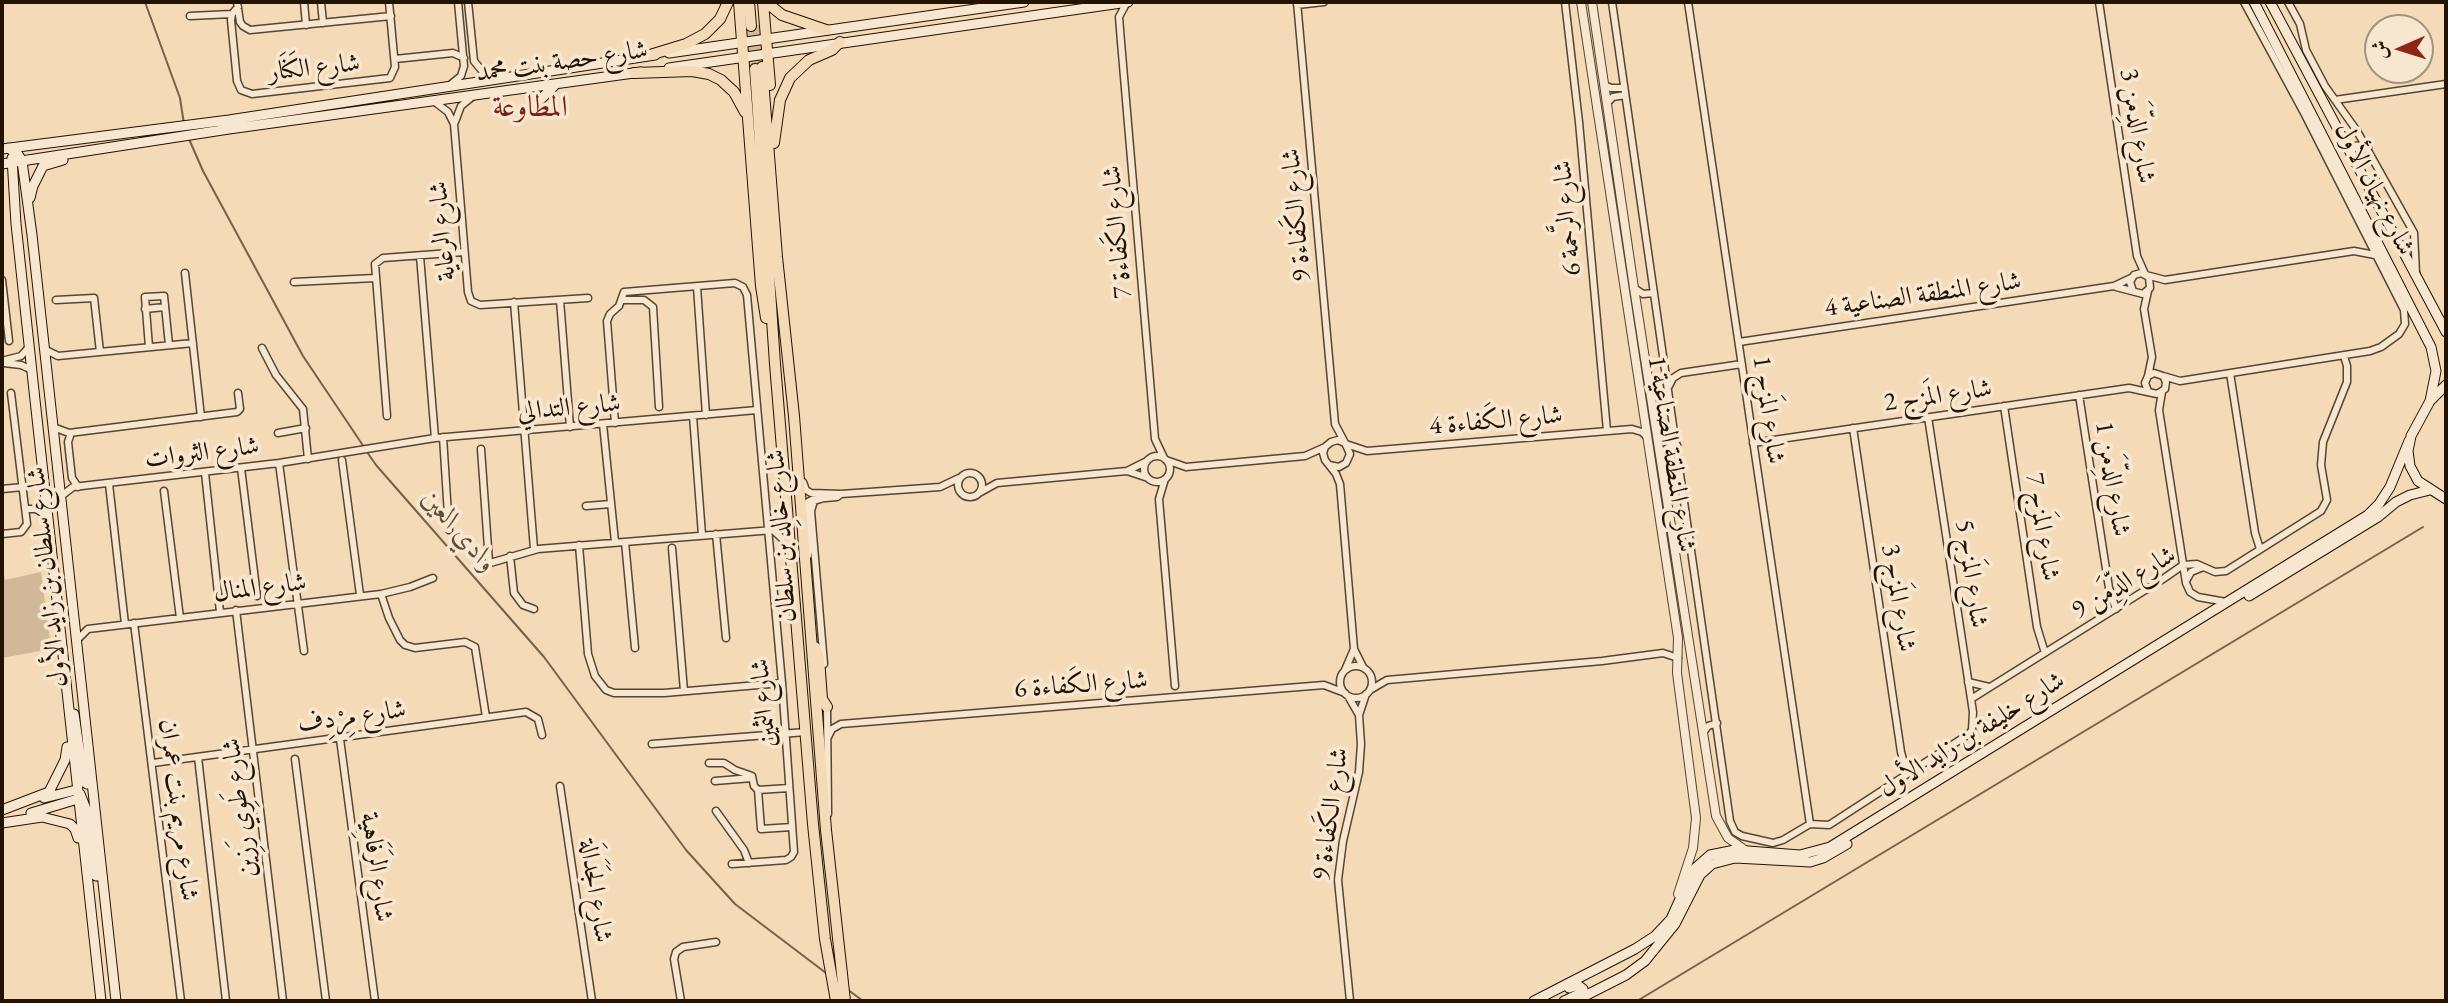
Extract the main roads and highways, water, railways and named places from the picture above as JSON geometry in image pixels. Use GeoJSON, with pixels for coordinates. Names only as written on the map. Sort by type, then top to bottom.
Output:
{"type":"FeatureCollection","features":[{"type":"Feature","properties":{"kind":"main road"},"geometry":{"type":"LineString","coordinates":[[650,55],[686,44],[705,34],[720,19],[728,2]]}},
{"type":"Feature","properties":{"kind":"main road"},"geometry":{"type":"LineString","coordinates":[[739,2],[762,297],[773,344]]}},
{"type":"Feature","properties":{"kind":"main road"},"geometry":{"type":"LineString","coordinates":[[749,2],[755,26],[757,2]]}},
{"type":"Feature","properties":{"kind":"main road"},"geometry":{"type":"LineString","coordinates":[[764,2],[782,15],[825,30]]}},
{"type":"Feature","properties":{"kind":"main road"},"geometry":{"type":"LineString","coordinates":[[764,2],[787,301],[787,344]]}},
{"type":"Feature","properties":{"kind":"main road","name":"شارع حصة بنت محمد"},"geometry":{"type":"LineString","coordinates":[[6,163],[127,145],[448,86],[1024,2]]}},
{"type":"Feature","properties":{"kind":"main road","name":"شارع حصة بنت محمد"},"geometry":{"type":"LineString","coordinates":[[10,149],[433,101],[1127,2]]}},
{"type":"Feature","properties":{"kind":"main road","name":"شارع نهيان الأول"},"geometry":{"type":"LineString","coordinates":[[2254,2],[2431,347],[2435,383],[2430,401]]}},
{"type":"Feature","properties":{"kind":"main road","name":"شارع نهيان الأول"},"geometry":{"type":"LineString","coordinates":[[2270,2],[2446,332]]}},
{"type":"Feature","properties":{"kind":"main road"},"geometry":{"type":"LineString","coordinates":[[774,143],[780,100],[790,78],[809,60],[832,50],[840,42]]}},
{"type":"Feature","properties":{"kind":"main road","name":"شارع خالِد بن سلطان"},"geometry":{"type":"LineString","coordinates":[[836,1001],[825,939],[773,344],[758,68],[794,416],[826,830],[845,1001]]}},
{"type":"Feature","properties":{"kind":"main road"},"geometry":{"type":"LineString","coordinates":[[634,73],[692,71],[716,77],[734,92],[749,124]]}},
{"type":"Feature","properties":{"kind":"main road"},"geometry":{"type":"LineString","coordinates":[[541,99],[556,84]]}},
{"type":"Feature","properties":{"kind":"main road"},"geometry":{"type":"LineString","coordinates":[[2348,146],[2367,147]]}},
{"type":"Feature","properties":{"kind":"main road"},"geometry":{"type":"LineString","coordinates":[[10,149],[22,161]]}},
{"type":"Feature","properties":{"kind":"main road","name":"شارع سلطان بن زايد الأول"},"geometry":{"type":"LineString","coordinates":[[10,149],[6,163],[16,224],[67,693],[82,795],[104,892],[116,1001]]}},
{"type":"Feature","properties":{"kind":"main road"},"geometry":{"type":"LineString","coordinates":[[32,235],[30,195],[40,169],[46,164],[73,158],[88,151]]}},
{"type":"Feature","properties":{"kind":"main road","name":"شارع سلطان بن زايد الأول"},"geometry":{"type":"LineString","coordinates":[[22,161],[91,781],[82,795],[86,867],[101,1001]]}},
{"type":"Feature","properties":{"kind":"main road"},"geometry":{"type":"LineString","coordinates":[[4,182],[10,190],[16,224]]}},
{"type":"Feature","properties":{"kind":"main road"},"geometry":{"type":"LineString","coordinates":[[2405,313],[2423,331]]}},
{"type":"Feature","properties":{"kind":"main road"},"geometry":{"type":"LineString","coordinates":[[2430,401],[2446,385]]}},
{"type":"Feature","properties":{"kind":"main road","name":"شارع خليفة بن زايد الأول"},"geometry":{"type":"LineString","coordinates":[[1534,1001],[1642,945],[1661,931],[1675,912],[1690,875],[1700,862],[1720,852],[1800,855],[1830,847],[2372,512],[2390,487],[2409,441],[2430,401]]}},
{"type":"Feature","properties":{"kind":"main road"},"geometry":{"type":"LineString","coordinates":[[2409,441],[2410,467],[2418,481],[2446,499]]}},
{"type":"Feature","properties":{"kind":"main road","name":"شارع خليفة بن زايد الأول"},"geometry":{"type":"LineString","coordinates":[[1575,1001],[1626,975],[1644,961],[1675,924],[1700,875],[1712,864],[1735,858],[1803,863],[1829,855],[2371,521],[2396,502],[2430,490]]}},
{"type":"Feature","properties":{"kind":"main road"},"geometry":{"type":"LineString","coordinates":[[810,630],[819,658],[822,699],[827,709]]}},
{"type":"Feature","properties":{"kind":"main road"},"geometry":{"type":"LineString","coordinates":[[67,693],[75,717],[84,782],[89,784],[91,781]]}},
{"type":"Feature","properties":{"kind":"main road"},"geometry":{"type":"LineString","coordinates":[[2,810],[46,794],[54,786],[67,754],[67,693]]}},
{"type":"Feature","properties":{"kind":"main road"},"geometry":{"type":"LineString","coordinates":[[2,810],[82,795]]}},
{"type":"Feature","properties":{"kind":"main road"},"geometry":{"type":"LineString","coordinates":[[2,823],[82,795]]}},
{"type":"Feature","properties":{"kind":"main road"},"geometry":{"type":"LineString","coordinates":[[2,823],[35,817],[70,824],[77,832],[86,867]]}},
{"type":"Feature","properties":{"kind":"main road"},"geometry":{"type":"LineString","coordinates":[[838,938],[850,1001]]}},
{"type":"Feature","properties":{"kind":"main road"},"geometry":{"type":"LineString","coordinates":[[825,939],[829,1001]]}},
{"type":"Feature","properties":{"kind":"main road"},"geometry":{"type":"LineString","coordinates":[[1543,1001],[1577,985],[1581,986],[1581,993],[1564,1001]]}},
{"type":"Feature","properties":{"kind":"waterway","name":"وادي العين"},"geometry":{"type":"LineString","coordinates":[[145,2],[180,98],[184,124]]}},
{"type":"Feature","properties":{"kind":"waterway","name":"وادي العين"},"geometry":{"type":"LineString","coordinates":[[189,139],[203,171],[303,356],[364,447]]}},
{"type":"Feature","properties":{"kind":"waterway","name":"وادي العين"},"geometry":{"type":"LineString","coordinates":[[367,452],[544,657],[686,850],[735,904],[826,973]]}},
{"type":"Feature","properties":{"kind":"waterway"},"geometry":{"type":"LineString","coordinates":[[1637,1001],[2423,527]]}},
{"type":"Feature","properties":{"kind":"waterway","name":"وادي العين"},"geometry":{"type":"LineString","coordinates":[[847,989],[863,1001]]}},
{"type":"Feature","properties":{"kind":"tunnel"},"geometry":{"type":"LineString","coordinates":[[759,25],[762,67]]}},
{"type":"Feature","properties":{"kind":"tunnel"},"geometry":{"type":"LineString","coordinates":[[751,26],[755,69]]}},
{"type":"Feature","properties":{"kind":"district","name":"المطاوعة"},"geometry":{"type":"Point","coordinates":[530,108]}}]}
